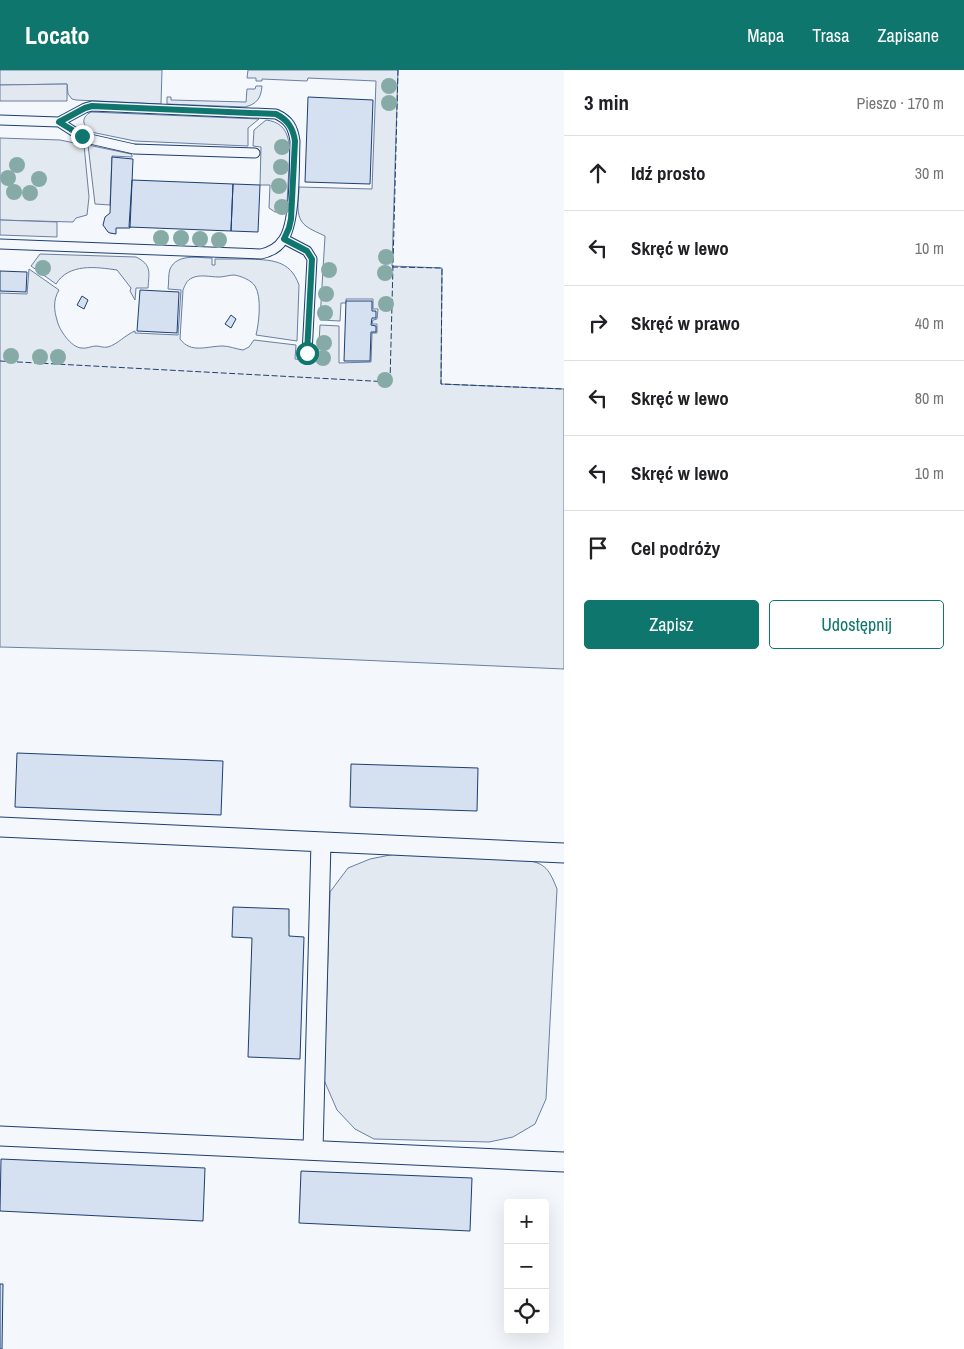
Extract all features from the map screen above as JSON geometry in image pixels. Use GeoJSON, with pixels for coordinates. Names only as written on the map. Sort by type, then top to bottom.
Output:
{"type":"FeatureCollection","features":[{"type":"Feature","properties":{"kind":"street"},"geometry":{"type":"LineString","coordinates":[[0,828],[564,853]]}},
{"type":"Feature","properties":{"kind":"street"},"geometry":{"type":"LineString","coordinates":[[314,1150],[320,842]]}},
{"type":"Feature","properties":{"kind":"street"},"geometry":{"type":"LineString","coordinates":[[0,1136],[564,1162]]}},
{"type":"Feature","properties":{"kind":"lane"},"geometry":{"type":"LineString","coordinates":[[0,120],[59,122],[92,106],[276,114],[286,119],[294,130],[295,141],[289,228],[284,239],[269,252],[261,254],[0,244]]}},
{"type":"Feature","properties":{"kind":"lane"},"geometry":{"type":"LineString","coordinates":[[59,122],[90,139],[134,149],[255,153]]}},
{"type":"Feature","properties":{"kind":"lane"},"geometry":{"type":"LineString","coordinates":[[284,239],[307,251],[312,259],[307,353]]}},
{"type":"Feature","properties":{"kind":"shaded area"},"geometry":{"type":"Polygon","coordinates":[[[0,70],[162,70],[161,104],[76,100],[72,99],[68,94],[67,84],[0,85],[0,70]]]}},
{"type":"Feature","properties":{"kind":"shaded area"},"geometry":{"type":"Polygon","coordinates":[[[248,70],[398,70],[392,266],[442,268],[441,384],[564,389],[564,669],[154,651],[0,647],[0,293],[27,294],[29,269],[59,290],[55,305],[58,324],[73,345],[83,348],[108,347],[135,331],[135,333],[178,335],[181,290],[168,289],[169,273],[173,264],[183,258],[212,258],[212,265],[215,265],[215,259],[271,261],[290,270],[299,285],[297,341],[256,335],[259,310],[257,291],[251,282],[243,277],[234,275],[219,277],[198,276],[187,281],[183,290],[180,339],[184,344],[194,348],[228,346],[243,350],[249,347],[254,340],[296,345],[295,359],[318,361],[320,325],[339,326],[339,363],[371,362],[372,333],[377,333],[377,324],[372,324],[373,320],[377,319],[378,309],[373,309],[373,299],[346,299],[346,303],[341,303],[340,321],[320,320],[325,236],[310,229],[302,222],[298,202],[299,187],[372,189],[376,81],[308,78],[307,81],[262,79],[262,81],[256,81],[256,78],[247,78],[248,70]]]}},
{"type":"Feature","properties":{"kind":"shaded area"},"geometry":{"type":"Polygon","coordinates":[[[67,84],[67,101],[0,101],[0,85],[67,84]]]}},
{"type":"Feature","properties":{"kind":"shaded area"},"geometry":{"type":"Polygon","coordinates":[[[256,86],[262,86],[261,94],[253,104],[245,107],[167,104],[167,97],[171,97],[171,100],[246,102],[247,89],[255,89],[256,86]]]}},
{"type":"Feature","properties":{"kind":"shaded area"},"geometry":{"type":"Polygon","coordinates":[[[91,112],[259,119],[248,128],[248,146],[135,141],[91,132],[86,127],[84,119],[91,112]]]}},
{"type":"Feature","properties":{"kind":"shaded area"},"geometry":{"type":"Polygon","coordinates":[[[266,120],[281,126],[288,137],[289,144],[287,203],[282,211],[275,212],[269,208],[270,185],[260,185],[261,147],[253,146],[254,130],[266,120]]]}},
{"type":"Feature","properties":{"kind":"shaded area"},"geometry":{"type":"Polygon","coordinates":[[[0,138],[60,140],[84,145],[89,197],[87,215],[76,218],[73,222],[0,220],[0,138]]]}},
{"type":"Feature","properties":{"kind":"shaded area"},"geometry":{"type":"Polygon","coordinates":[[[88,145],[132,155],[132,157],[112,156],[110,205],[95,204],[88,145]]]}},
{"type":"Feature","properties":{"kind":"shaded area"},"geometry":{"type":"Polygon","coordinates":[[[0,220],[57,222],[57,237],[0,235],[0,220]]]}},
{"type":"Feature","properties":{"kind":"shaded area"},"geometry":{"type":"Polygon","coordinates":[[[40,254],[136,257],[147,266],[149,273],[148,288],[136,288],[135,300],[130,291],[131,288],[117,270],[100,268],[75,270],[61,277],[56,284],[31,266],[40,254]]]}},
{"type":"Feature","properties":{"kind":"shaded area"},"geometry":{"type":"Polygon","coordinates":[[[400,853],[529,860],[540,864],[548,870],[557,889],[546,1099],[535,1124],[513,1137],[489,1142],[374,1139],[355,1129],[337,1110],[324,1080],[330,892],[348,868],[370,859],[400,853]]]}},
{"type":"Feature","properties":{"kind":"building"},"geometry":{"type":"Polygon","coordinates":[[[308,97],[373,100],[370,184],[305,182],[308,97]]]}},
{"type":"Feature","properties":{"kind":"building"},"geometry":{"type":"Polygon","coordinates":[[[112,157],[133,159],[130,228],[116,228],[116,234],[108,232],[103,225],[105,217],[110,213],[112,157]]]}},
{"type":"Feature","properties":{"kind":"building"},"geometry":{"type":"Polygon","coordinates":[[[132,180],[233,184],[231,231],[129,227],[132,180]]]}},
{"type":"Feature","properties":{"kind":"building"},"geometry":{"type":"Polygon","coordinates":[[[233,184],[260,185],[258,232],[231,231],[233,184]]]}},
{"type":"Feature","properties":{"kind":"building"},"geometry":{"type":"Polygon","coordinates":[[[0,271],[27,272],[26,292],[0,291],[0,271]]]}},
{"type":"Feature","properties":{"kind":"building"},"geometry":{"type":"Polygon","coordinates":[[[140,290],[179,292],[177,333],[137,331],[140,290]]]}},
{"type":"Feature","properties":{"kind":"building"},"geometry":{"type":"Polygon","coordinates":[[[82,296],[88,300],[84,309],[77,305],[82,296]]]}},
{"type":"Feature","properties":{"kind":"building"},"geometry":{"type":"Polygon","coordinates":[[[346,301],[372,301],[372,311],[376,311],[376,318],[372,318],[371,325],[376,326],[376,332],[371,332],[370,361],[344,361],[346,301]]]}},
{"type":"Feature","properties":{"kind":"building"},"geometry":{"type":"Polygon","coordinates":[[[231,315],[236,319],[231,328],[225,324],[231,315]]]}},
{"type":"Feature","properties":{"kind":"building"},"geometry":{"type":"Polygon","coordinates":[[[17,753],[223,761],[221,815],[15,807],[17,753]]]}},
{"type":"Feature","properties":{"kind":"building"},"geometry":{"type":"Polygon","coordinates":[[[351,764],[478,768],[477,811],[350,807],[351,764]]]}},
{"type":"Feature","properties":{"kind":"building"},"geometry":{"type":"Polygon","coordinates":[[[233,907],[289,909],[289,936],[304,937],[300,1059],[248,1057],[252,938],[232,937],[233,907]]]}},
{"type":"Feature","properties":{"kind":"building"},"geometry":{"type":"Polygon","coordinates":[[[1,1159],[205,1168],[203,1221],[0,1211],[1,1159]]]}},
{"type":"Feature","properties":{"kind":"building"},"geometry":{"type":"Polygon","coordinates":[[[301,1171],[472,1178],[470,1231],[299,1223],[301,1171]]]}},
{"type":"Feature","properties":{"kind":"building"},"geometry":{"type":"Polygon","coordinates":[[[0,1284],[3,1284],[2,1349],[0,1349],[0,1284]]]}},
{"type":"Feature","properties":{"kind":"fence"},"geometry":{"type":"LineString","coordinates":[[0,361],[390,382],[398,70]]}},
{"type":"Feature","properties":{"kind":"fence"},"geometry":{"type":"LineString","coordinates":[[392,267],[442,268],[441,384],[564,389]]}},
{"type":"Feature","properties":{"kind":"route"},"geometry":{"type":"LineString","coordinates":[[82,136],[59,122],[92,106],[276,114],[286,119],[294,130],[295,141],[291,219],[284,239],[307,251],[312,259],[307,353]]}}]}
